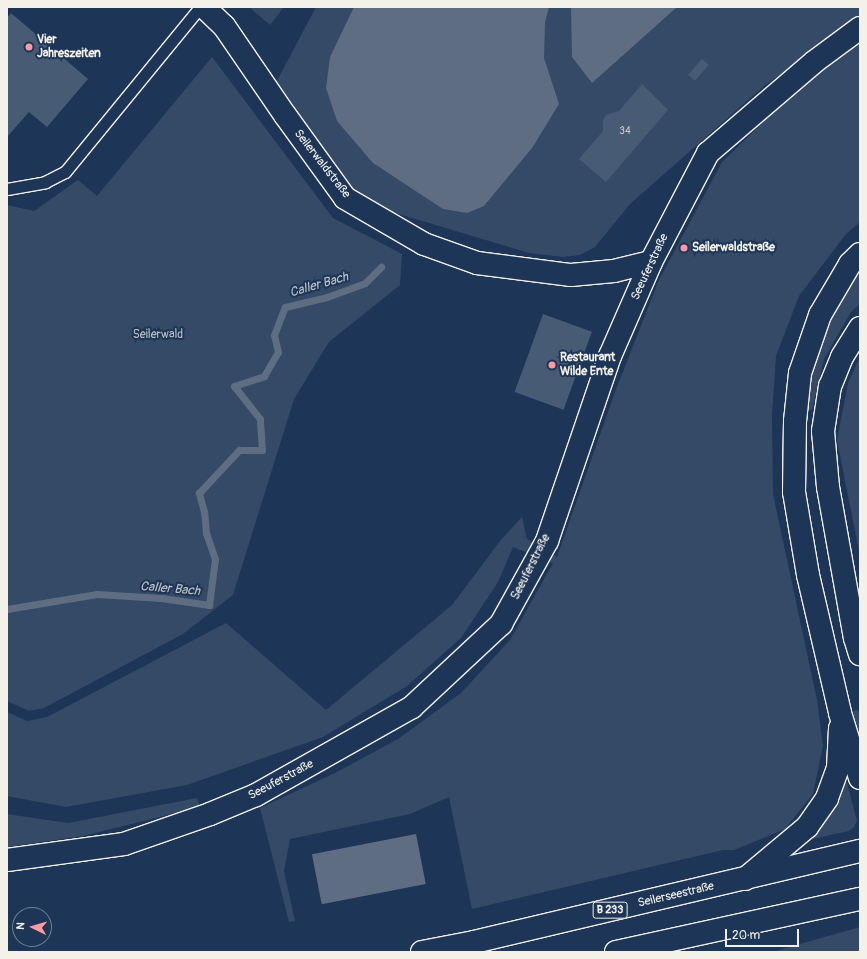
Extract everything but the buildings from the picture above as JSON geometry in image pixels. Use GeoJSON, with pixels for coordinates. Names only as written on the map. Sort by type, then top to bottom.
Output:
{"type":"FeatureCollection","features":[{"type":"Feature","properties":{"kind":"main road","name":"Seilerwaldstraße"},"geometry":{"type":"LineString","coordinates":[[204,7],[224,26],[285,115],[345,198],[424,244],[477,263],[571,275],[614,271],[651,262]]}},
{"type":"Feature","properties":{"kind":"main road","name":"Seeuferstraße"},"geometry":{"type":"LineString","coordinates":[[7,860],[124,844],[210,814],[256,795],[412,707],[501,624],[546,541],[610,356],[651,262],[708,153],[814,62],[860,28]]}},
{"type":"Feature","properties":{"kind":"main road"},"geometry":{"type":"LineString","coordinates":[[860,254],[850,264],[820,315],[800,373],[795,422],[794,492],[808,575],[840,713],[860,778]]}},
{"type":"Feature","properties":{"kind":"main road"},"geometry":{"type":"LineString","coordinates":[[860,328],[842,357],[830,386],[823,431],[828,488],[855,638],[860,654]]}},
{"type":"Feature","properties":{"kind":"main road"},"geometry":{"type":"LineString","coordinates":[[746,879],[807,827],[828,798],[838,768],[840,713]]}},
{"type":"Feature","properties":{"kind":"main road","name":"Seilerseestraße"},"geometry":{"type":"LineString","coordinates":[[422,952],[481,940],[746,879],[860,851]]}},
{"type":"Feature","properties":{"kind":"main road"},"geometry":{"type":"LineString","coordinates":[[616,952],[860,899]]}},
{"type":"Feature","properties":{"kind":"lane"},"geometry":{"type":"LineString","coordinates":[[7,189],[45,182],[65,172],[200,7]]}},
{"type":"Feature","properties":{"kind":"green space"},"geometry":{"type":"Polygon","coordinates":[[[249,7],[284,7],[270,25],[249,7]]]}},
{"type":"Feature","properties":{"kind":"green space"},"geometry":{"type":"Polygon","coordinates":[[[316,7],[860,7],[860,19],[764,86],[630,204],[595,247],[580,255],[563,257],[529,253],[345,198],[270,94],[316,7]]]}},
{"type":"Feature","properties":{"kind":"green space"},"geometry":{"type":"Polygon","coordinates":[[[860,41],[860,222],[846,234],[799,296],[776,356],[772,415],[773,494],[817,700],[823,746],[813,794],[785,829],[734,850],[723,850],[472,909],[449,797],[410,814],[290,839],[284,871],[295,921],[289,922],[260,808],[335,773],[398,739],[461,693],[510,640],[553,563],[513,547],[498,582],[461,638],[407,686],[323,737],[187,785],[66,807],[7,796],[7,712],[27,721],[47,717],[226,623],[326,710],[452,605],[500,541],[522,517],[527,539],[557,557],[615,392],[659,280],[722,162],[809,78],[860,41]]]}},
{"type":"Feature","properties":{"kind":"green space","name":"Seilerwald"},"geometry":{"type":"Polygon","coordinates":[[[212,57],[333,218],[402,254],[400,285],[329,342],[294,399],[233,595],[183,634],[44,708],[29,711],[7,701],[7,205],[34,211],[78,180],[97,196],[212,57]]]}},
{"type":"Feature","properties":{"kind":"green space"},"geometry":{"type":"Polygon","coordinates":[[[860,267],[860,304],[851,312],[824,359],[812,410],[803,410],[817,352],[833,311],[860,267]]]}},
{"type":"Feature","properties":{"kind":"green space"},"geometry":{"type":"Polygon","coordinates":[[[860,357],[860,556],[837,440],[848,383],[860,357]]]}},
{"type":"Feature","properties":{"kind":"green space"},"geometry":{"type":"Polygon","coordinates":[[[858,710],[860,717],[860,741],[853,711],[858,710]]]}},
{"type":"Feature","properties":{"kind":"green space"},"geometry":{"type":"Polygon","coordinates":[[[843,782],[847,783],[857,821],[854,827],[849,831],[812,839],[824,822],[843,782]]]}},
{"type":"Feature","properties":{"kind":"green space"},"geometry":{"type":"Polygon","coordinates":[[[197,798],[200,807],[83,836],[7,847],[7,814],[68,823],[197,798]]]}},
{"type":"Feature","properties":{"kind":"green space"},"geometry":{"type":"Polygon","coordinates":[[[860,927],[860,952],[772,952],[860,927]]]}},
{"type":"Feature","properties":{"kind":"shaded area"},"geometry":{"type":"Polygon","coordinates":[[[354,7],[549,7],[545,22],[544,58],[559,104],[532,148],[484,206],[467,213],[443,209],[373,163],[337,121],[326,88],[330,57],[354,7]]]}},
{"type":"Feature","properties":{"kind":"shaded area"},"geometry":{"type":"Polygon","coordinates":[[[571,7],[677,7],[592,83],[572,57],[571,7]]]}},
{"type":"Feature","properties":{"kind":"shaded area"},"geometry":{"type":"Polygon","coordinates":[[[416,834],[426,884],[322,904],[312,854],[416,834]]]}},
{"type":"Feature","properties":{"kind":"waterway","name":"Caller Bach"},"geometry":{"type":"LineString","coordinates":[[7,609],[97,594],[161,598],[209,605],[215,559],[206,533],[204,512],[199,493],[239,450],[262,450],[260,419],[234,386],[264,376],[278,352],[274,335],[285,307],[327,297],[365,283],[381,267]]}},
{"type":"Feature","properties":{"kind":"place","name":"Vier Jahreszeiten"},"geometry":{"type":"Point","coordinates":[29,47]}},
{"type":"Feature","properties":{"kind":"place","name":"Seilerwaldstraße"},"geometry":{"type":"Point","coordinates":[684,248]}},
{"type":"Feature","properties":{"kind":"place","name":"Restaurant Wilde Ente"},"geometry":{"type":"Point","coordinates":[552,365]}}]}
